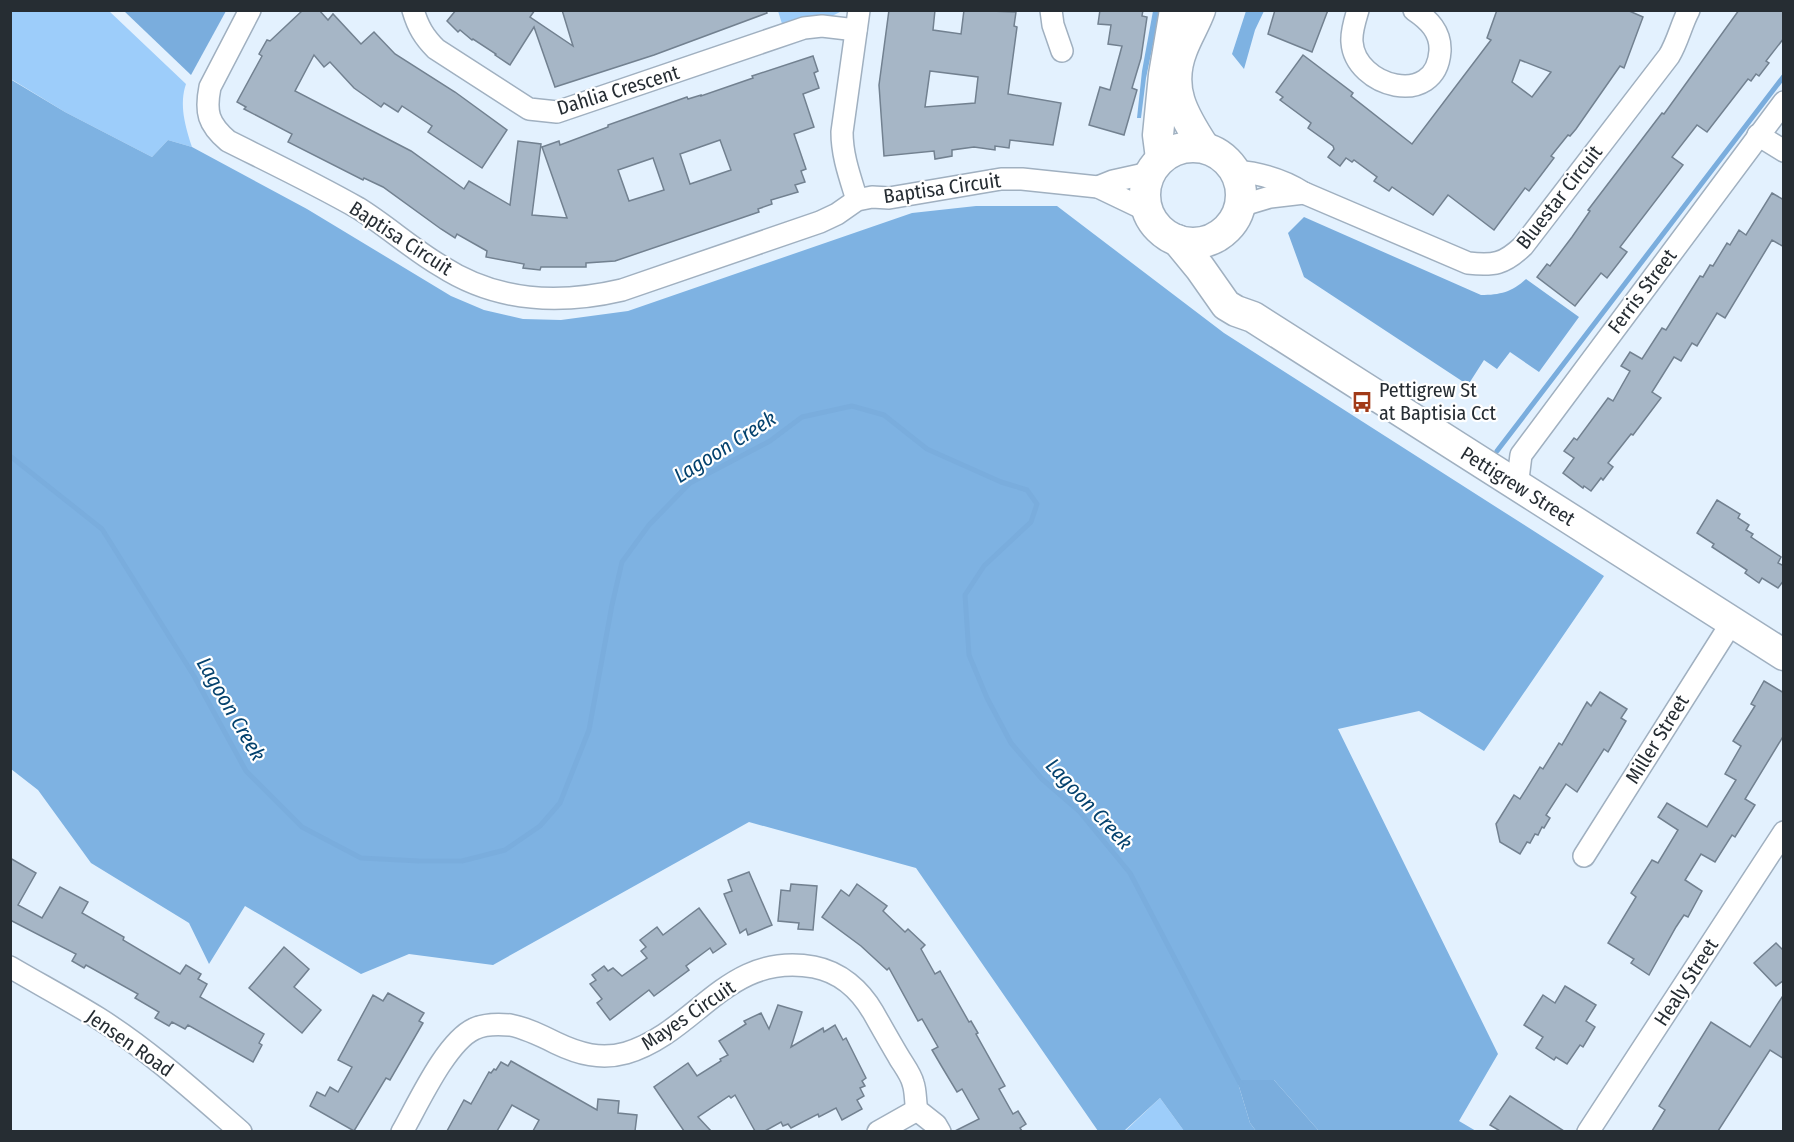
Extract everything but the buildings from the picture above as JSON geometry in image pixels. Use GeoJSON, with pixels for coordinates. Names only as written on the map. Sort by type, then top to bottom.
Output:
{"type":"FeatureCollection","features":[{"type":"Feature","properties":{"kind":"main road"},"geometry":{"type":"LineString","coordinates":[[1155,165],[1174,150],[1188,146],[1204,147],[1216,152],[1227,160],[1240,182],[1240,206],[1234,221],[1224,232],[1209,241],[1193,243],[1177,240],[1158,228],[1146,210],[1144,191],[1155,165],[1164,75],[1175,10]]}},
{"type":"Feature","properties":{"kind":"main road"},"geometry":{"type":"LineString","coordinates":[[1200,10],[1182,51],[1177,68],[1176,85],[1183,115],[1204,147]]}},
{"type":"Feature","properties":{"kind":"main road","name":"Pettigrew Street"},"geometry":{"type":"LineString","coordinates":[[1224,232],[1222,256],[1226,280],[1253,317]]}},
{"type":"Feature","properties":{"kind":"main road","name":"Pettigrew Street"},"geometry":{"type":"LineString","coordinates":[[1177,240],[1226,305],[1253,317],[1784,655]]}},
{"type":"Feature","properties":{"kind":"street","name":"Baptisa Circuit"},"geometry":{"type":"LineString","coordinates":[[250,10],[210,87],[207,101],[209,117],[216,130],[228,141],[360,210],[442,267],[473,282],[506,293],[564,300],[622,290],[820,222],[837,214],[857,200],[872,197],[889,198],[1001,179],[1098,188],[1146,210]]}},
{"type":"Feature","properties":{"kind":"street","name":"Dahlia Crescent"},"geometry":{"type":"LineString","coordinates":[[414,10],[417,24],[425,38],[436,49],[529,109],[557,112],[804,28],[857,20]]}},
{"type":"Feature","properties":{"kind":"street"},"geometry":{"type":"LineString","coordinates":[[1051,10],[1053,25],[1062,51]]}},
{"type":"Feature","properties":{"kind":"street"},"geometry":{"type":"LineString","coordinates":[[1358,10],[1352,42],[1355,54],[1364,67],[1377,78],[1387,84],[1400,87],[1412,86],[1423,81],[1432,74],[1438,63],[1439,40],[1437,35],[1426,18],[1414,10]]}},
{"type":"Feature","properties":{"kind":"street","name":"Bluestar Circuit"},"geometry":{"type":"LineString","coordinates":[[1235,171],[1255,173],[1287,182],[1304,193],[1468,263],[1497,264],[1510,259],[1523,246],[1669,56],[1677,44],[1680,28],[1688,11]]}},
{"type":"Feature","properties":{"kind":"street","name":"Baptisa Circuit"},"geometry":{"type":"LineString","coordinates":[[857,20],[842,147],[857,200]]}},
{"type":"Feature","properties":{"kind":"street","name":"Ferris Street"},"geometry":{"type":"LineString","coordinates":[[1517,487],[1521,455],[1784,102]]}},
{"type":"Feature","properties":{"kind":"street"},"geometry":{"type":"LineString","coordinates":[[1758,135],[1784,151]]}},
{"type":"Feature","properties":{"kind":"street","name":"Baptisa Circuit"},"geometry":{"type":"LineString","coordinates":[[1098,188],[1155,165]]}},
{"type":"Feature","properties":{"kind":"street","name":"Bluestar Circuit"},"geometry":{"type":"LineString","coordinates":[[1240,206],[1270,197],[1304,193]]}},
{"type":"Feature","properties":{"kind":"street","name":"Miller Street"},"geometry":{"type":"LineString","coordinates":[[1584,856],[1732,622]]}},
{"type":"Feature","properties":{"kind":"street","name":"Healy Street"},"geometry":{"type":"LineString","coordinates":[[1588,1131],[1784,832]]}},
{"type":"Feature","properties":{"kind":"street","name":"Mayes Circuit"},"geometry":{"type":"LineString","coordinates":[[402,1131],[449,1051],[460,1038],[474,1029],[490,1025],[510,1025],[586,1055],[601,1057],[618,1055],[635,1050],[654,1040],[732,983],[753,972],[775,965],[797,964],[827,971],[851,985],[866,999],[913,1083],[917,1110]]}},
{"type":"Feature","properties":{"kind":"street","name":"Jensen Road"},"geometry":{"type":"LineString","coordinates":[[10,967],[99,1018],[140,1047],[241,1131]]}},
{"type":"Feature","properties":{"kind":"street"},"geometry":{"type":"LineString","coordinates":[[878,1131],[917,1110],[940,1131]]}},
{"type":"Feature","properties":{"kind":"shaded area"},"geometry":{"type":"Polygon","coordinates":[[[10,11],[109,11],[186,84],[183,107],[192,147],[168,140],[152,157],[65,112],[11,79],[10,11]]]}},
{"type":"Feature","properties":{"kind":"shaded area"},"geometry":{"type":"Polygon","coordinates":[[[124,11],[226,11],[191,75],[124,11]]]}},
{"type":"Feature","properties":{"kind":"shaded area"},"geometry":{"type":"Polygon","coordinates":[[[778,11],[842,11],[832,16],[817,17],[783,27],[778,11]]]}},
{"type":"Feature","properties":{"kind":"shaded area"},"geometry":{"type":"Polygon","coordinates":[[[1153,11],[1160,11],[1146,78],[1141,118],[1137,118],[1142,71],[1153,11]]]}},
{"type":"Feature","properties":{"kind":"shaded area"},"geometry":{"type":"Polygon","coordinates":[[[1246,11],[1264,11],[1255,30],[1244,69],[1232,54],[1246,11]]]}},
{"type":"Feature","properties":{"kind":"shaded area"},"geometry":{"type":"Polygon","coordinates":[[[10,79],[65,112],[152,157],[168,140],[192,147],[307,209],[451,296],[484,310],[523,319],[561,320],[628,311],[912,213],[976,206],[1057,206],[1224,333],[1604,576],[1484,751],[1419,711],[1338,729],[1498,1054],[1459,1121],[1476,1131],[1319,1131],[1274,1080],[1237,1080],[1250,1123],[1256,1131],[1184,1131],[1160,1098],[1124,1131],[1098,1131],[916,868],[749,822],[493,965],[409,954],[361,974],[245,906],[209,964],[189,923],[91,863],[38,790],[11,769],[10,79]]]}},
{"type":"Feature","properties":{"kind":"shaded area"},"geometry":{"type":"Polygon","coordinates":[[[1304,217],[1481,295],[1505,292],[1526,279],[1579,317],[1539,372],[1510,352],[1497,369],[1484,360],[1468,385],[1304,277],[1288,233],[1304,217]]]}},
{"type":"Feature","properties":{"kind":"shaded area"},"geometry":{"type":"Polygon","coordinates":[[[1237,1080],[1274,1080],[1319,1131],[1256,1131],[1250,1123],[1237,1080]]]}},
{"type":"Feature","properties":{"kind":"shaded area"},"geometry":{"type":"Polygon","coordinates":[[[1160,1098],[1184,1131],[1124,1132],[1160,1098]]]}},
{"type":"Feature","properties":{"kind":"waterway"},"geometry":{"type":"LineString","coordinates":[[1497,451],[1784,76]]}},
{"type":"Feature","properties":{"kind":"waterway","name":"Lagoon Creek"},"geometry":{"type":"LineString","coordinates":[[10,456],[102,529],[194,676],[246,771],[302,827],[361,858],[462,861],[505,850],[540,826],[560,803],[589,730],[622,562],[649,525],[690,483],[770,441],[802,417],[852,406],[884,415],[927,449],[1001,482],[1027,490],[1037,504],[1031,522],[984,566],[965,595],[969,655],[987,698],[1011,743],[1042,779],[1079,811],[1130,873],[1241,1085]]}},
{"type":"Feature","properties":{"kind":"place","name":"Pettigrew St at Baptisia Cct"},"geometry":{"type":"Point","coordinates":[1362,402]}}]}
